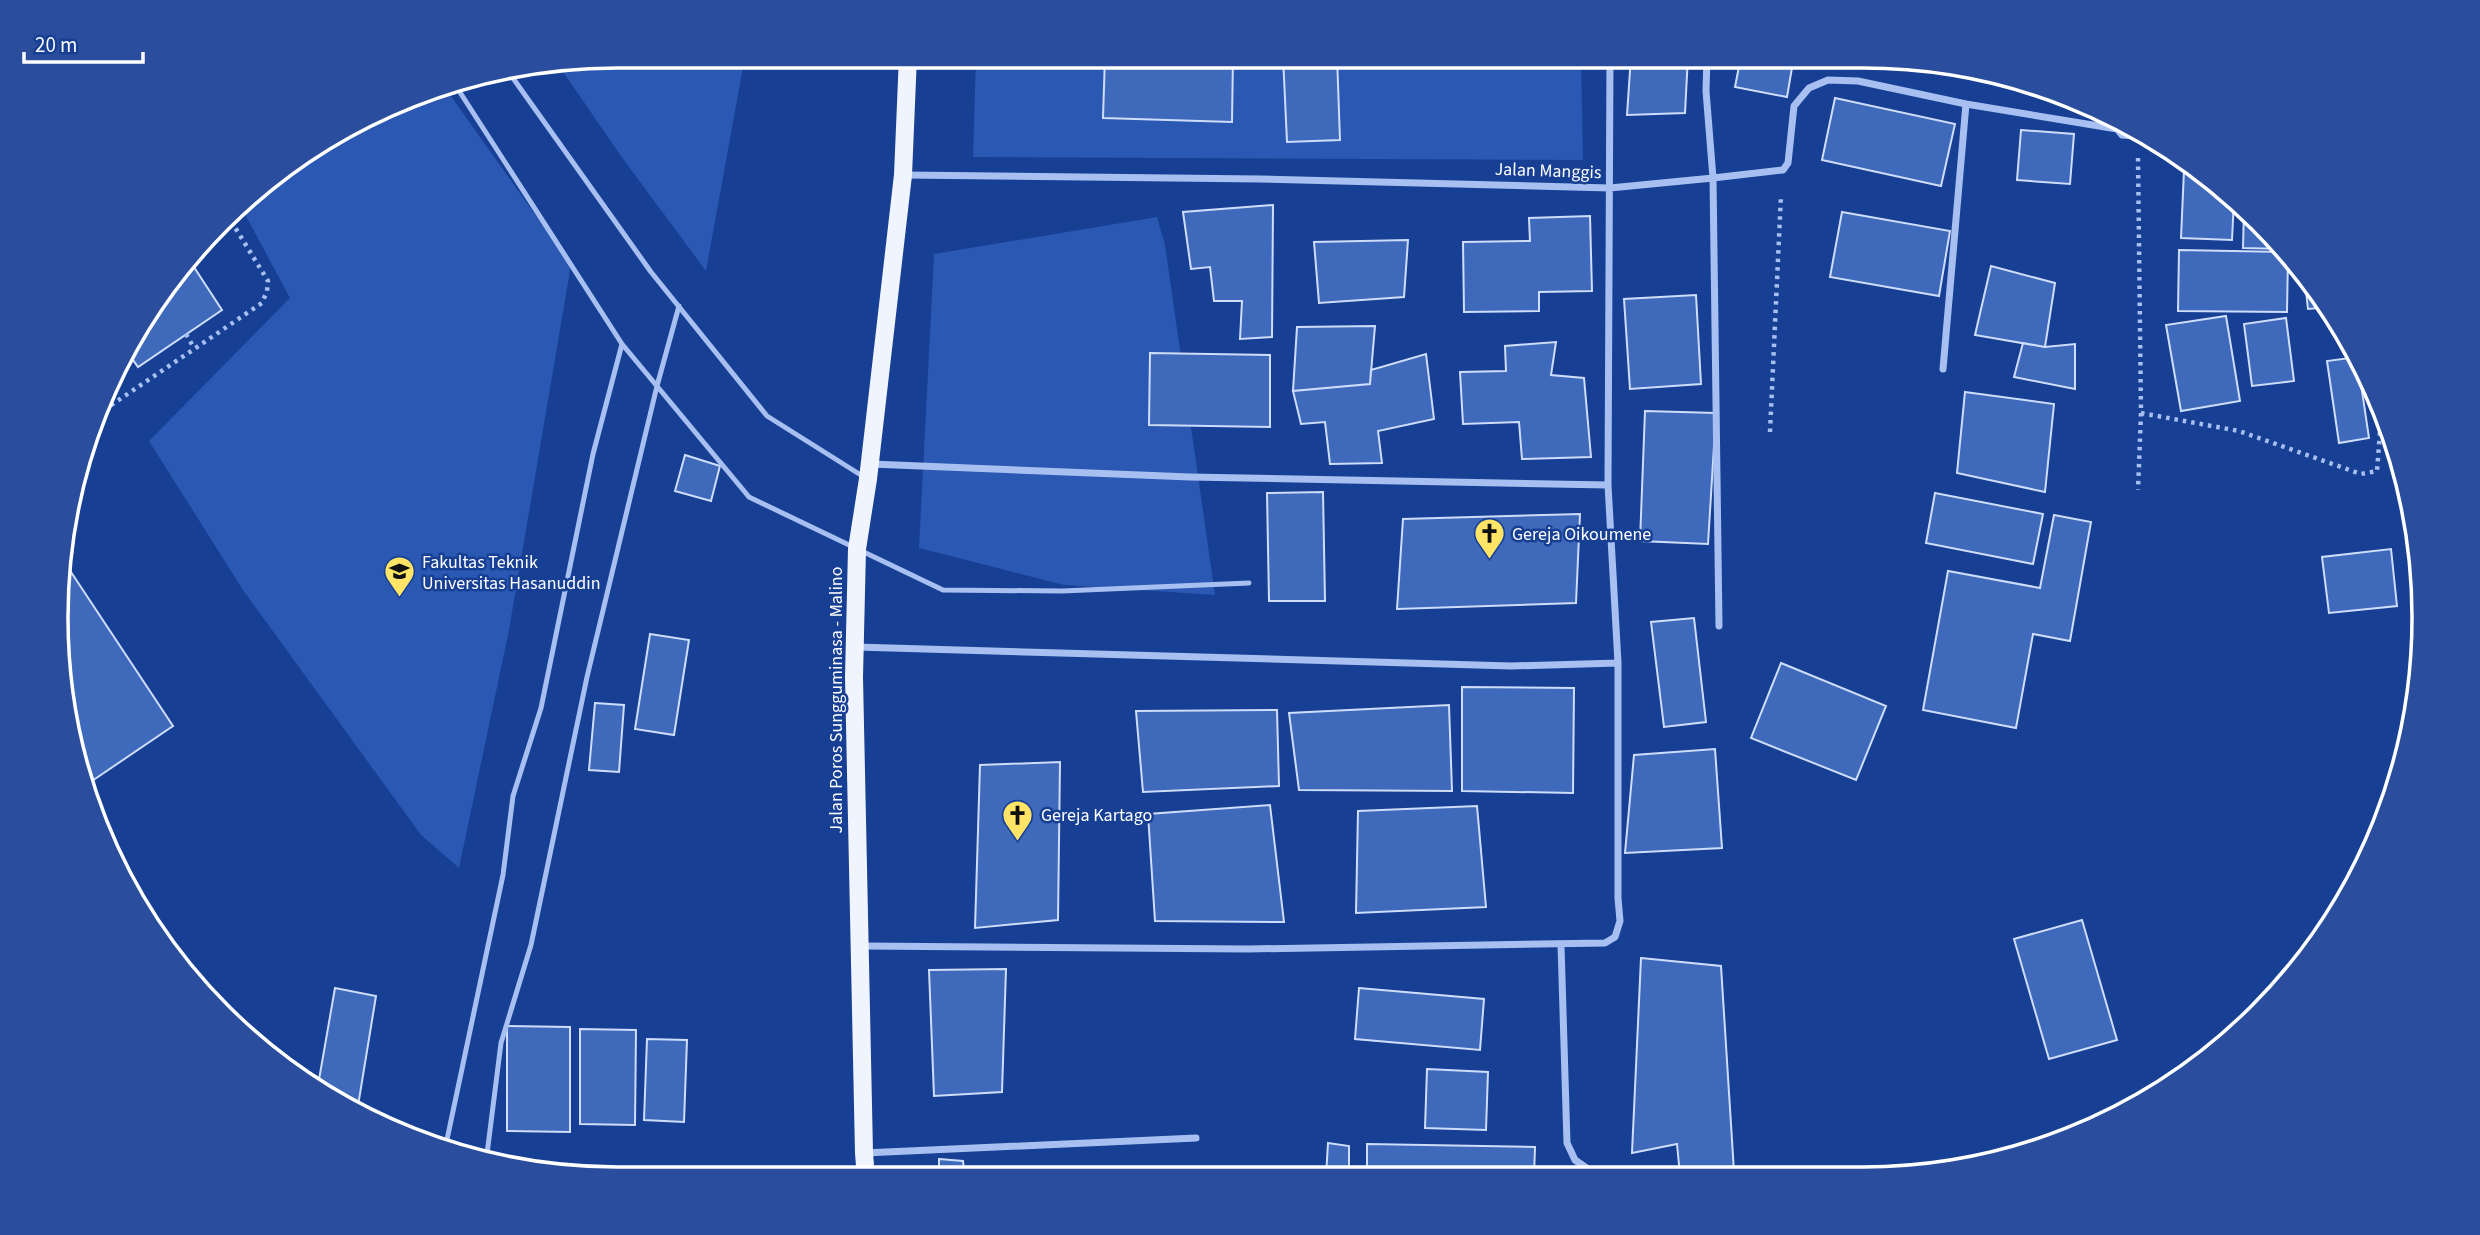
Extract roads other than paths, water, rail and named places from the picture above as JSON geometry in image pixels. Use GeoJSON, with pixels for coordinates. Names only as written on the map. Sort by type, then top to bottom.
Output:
{"type":"FeatureCollection","features":[{"type":"Feature","properties":{"kind":"main road","name":"Jalan Poros Sungguminasa - Malino"},"geometry":{"type":"LineString","coordinates":[[865,1167],[854,647],[857,549],[869,472],[903,175],[907,68]]}},
{"type":"Feature","properties":{"kind":"street"},"geometry":{"type":"LineString","coordinates":[[859,946],[1166,949],[1605,943],[1615,937],[1620,921],[1618,663],[1608,485],[1610,68]]}},
{"type":"Feature","properties":{"kind":"street"},"geometry":{"type":"LineString","coordinates":[[1707,68],[1713,178],[1719,626]]}},
{"type":"Feature","properties":{"kind":"street","name":"Jalan Manggis"},"geometry":{"type":"LineString","coordinates":[[903,175],[1259,179],[1610,188],[1783,170],[1788,163],[1794,106],[1809,88],[1828,80],[1858,81],[1966,104]]}},
{"type":"Feature","properties":{"kind":"street"},"geometry":{"type":"LineString","coordinates":[[1943,369],[1966,104],[2111,128]]}},
{"type":"Feature","properties":{"kind":"street"},"geometry":{"type":"LineString","coordinates":[[869,472],[1608,485]]}},
{"type":"Feature","properties":{"kind":"street"},"geometry":{"type":"LineString","coordinates":[[854,647],[1511,666],[1618,663]]}},
{"type":"Feature","properties":{"kind":"street"},"geometry":{"type":"LineString","coordinates":[[1561,944],[1567,1143],[1575,1160],[1585,1167]]}},
{"type":"Feature","properties":{"kind":"street"},"geometry":{"type":"LineString","coordinates":[[864,1153],[1196,1138]]}},
{"type":"Feature","properties":{"kind":"lane"},"geometry":{"type":"LineString","coordinates":[[513,78],[650,272],[767,416],[869,472]]}},
{"type":"Feature","properties":{"kind":"lane"},"geometry":{"type":"LineString","coordinates":[[460,92],[622,344],[749,497],[943,590],[1062,591],[1249,583]]}},
{"type":"Feature","properties":{"kind":"lane"},"geometry":{"type":"LineString","coordinates":[[487,1151],[501,1043],[531,945],[587,677],[679,306]]}},
{"type":"Feature","properties":{"kind":"lane"},"geometry":{"type":"LineString","coordinates":[[448,1140],[503,875],[513,796],[541,708],[593,454],[622,344]]}},
{"type":"Feature","properties":{"kind":"place","name":"Gereja Oikoumene"},"geometry":{"type":"Point","coordinates":[1489,561]}},
{"type":"Feature","properties":{"kind":"place","name":"Fakultas Teknik Universitas Hasanuddin"},"geometry":{"type":"Point","coordinates":[399,599]}},
{"type":"Feature","properties":{"kind":"place","name":"Gereja Kartago"},"geometry":{"type":"Point","coordinates":[1018,842]}}]}
